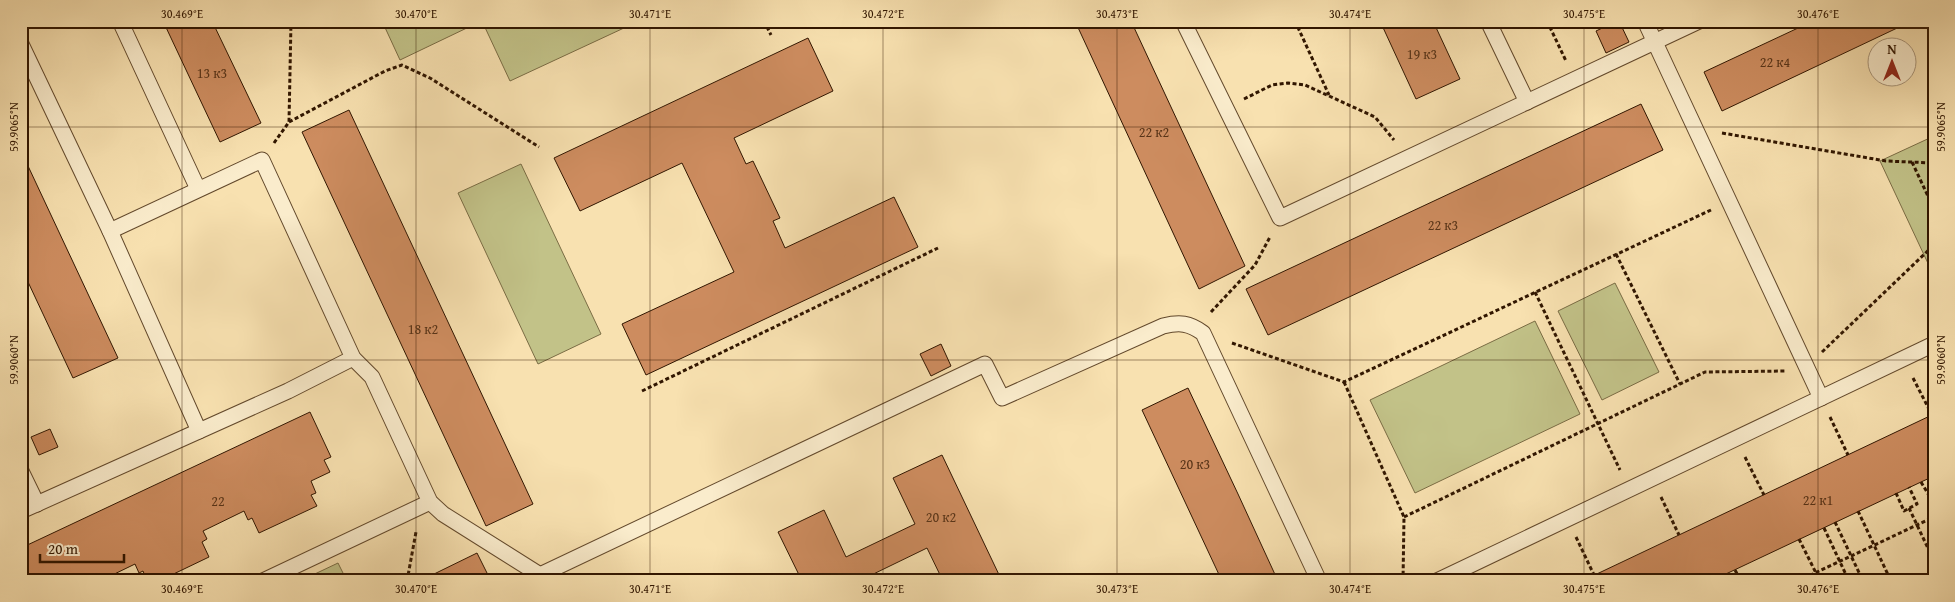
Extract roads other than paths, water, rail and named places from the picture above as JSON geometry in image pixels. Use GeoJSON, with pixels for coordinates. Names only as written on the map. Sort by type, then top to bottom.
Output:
{"type":"FeatureCollection","features":[{"type":"Feature","properties":{"kind":"lane"},"geometry":{"type":"LineString","coordinates":[[120,21],[198,189]]}},
{"type":"Feature","properties":{"kind":"lane"},"geometry":{"type":"LineString","coordinates":[[1183,21],[1280,218],[1699,21]]}},
{"type":"Feature","properties":{"kind":"lane"},"geometry":{"type":"LineString","coordinates":[[1488,21],[1527,102]]}},
{"type":"Feature","properties":{"kind":"lane"},"geometry":{"type":"LineString","coordinates":[[1645,21],[1821,398]]}},
{"type":"Feature","properties":{"kind":"lane"},"geometry":{"type":"LineString","coordinates":[[21,44],[110,232],[199,431]]}},
{"type":"Feature","properties":{"kind":"lane"},"geometry":{"type":"LineString","coordinates":[[110,232],[262,160],[353,358],[372,377],[426,504],[542,578],[985,364],[1002,398],[1163,326],[1176,323],[1190,324],[1203,333],[1319,581]]}},
{"type":"Feature","properties":{"kind":"lane"},"geometry":{"type":"LineString","coordinates":[[1437,581],[1934,344]]}},
{"type":"Feature","properties":{"kind":"lane"},"geometry":{"type":"LineString","coordinates":[[21,511],[199,431],[353,358]]}},
{"type":"Feature","properties":{"kind":"lane"},"geometry":{"type":"LineString","coordinates":[[21,472],[36,504]]}},
{"type":"Feature","properties":{"kind":"lane"},"geometry":{"type":"LineString","coordinates":[[263,581],[426,504]]}}]}
